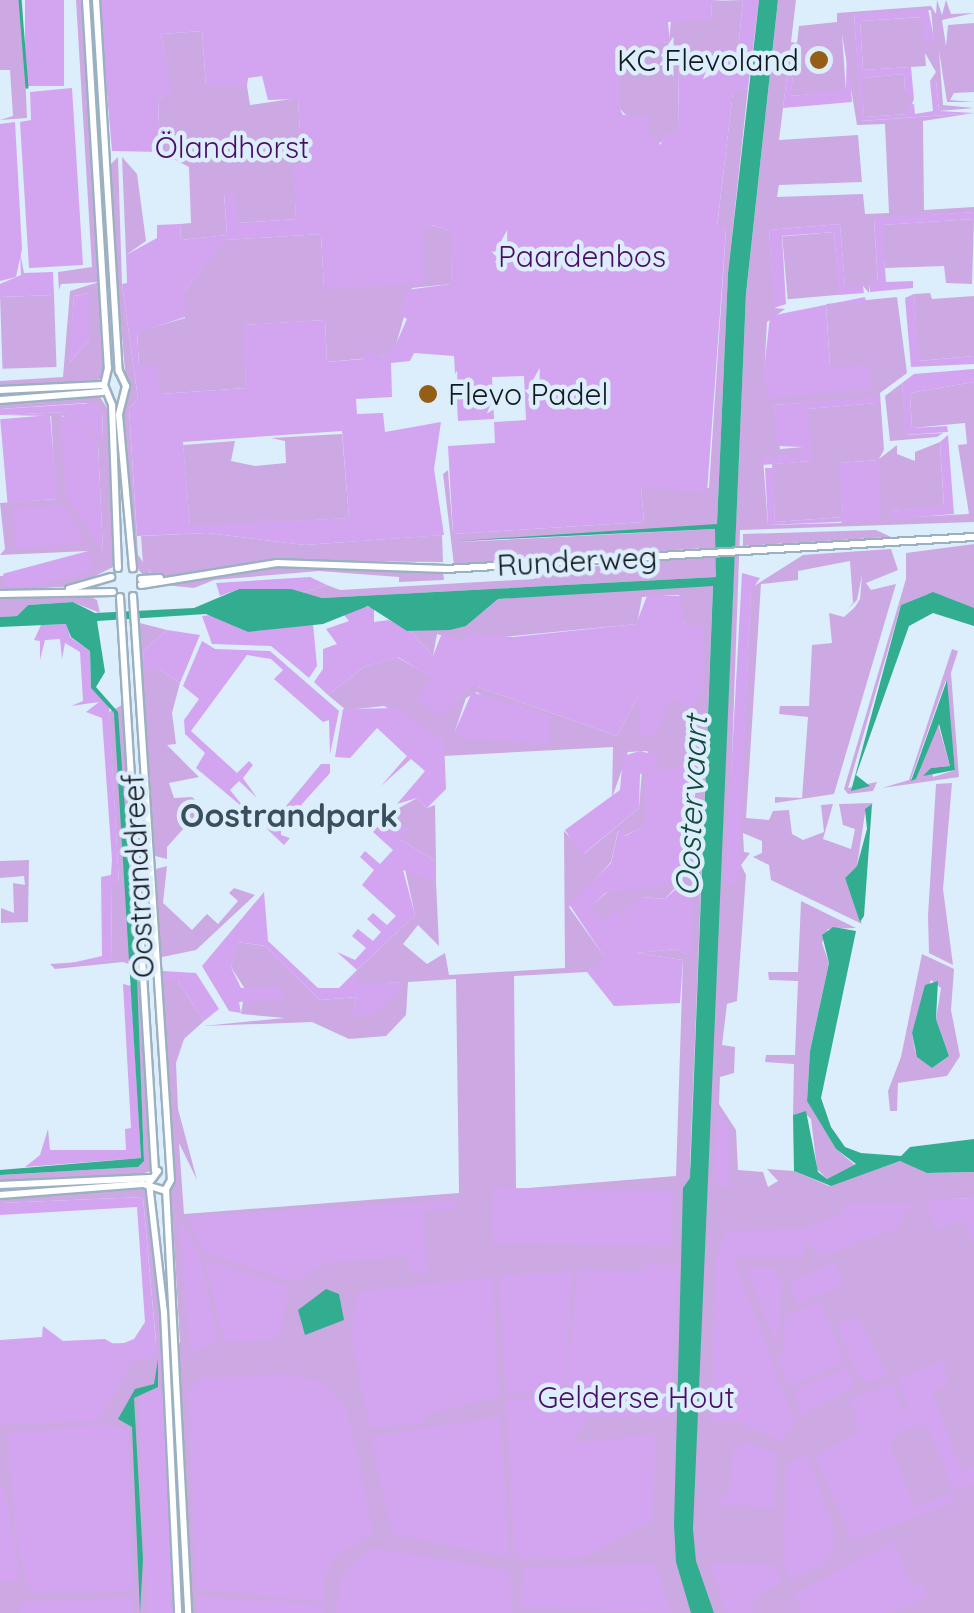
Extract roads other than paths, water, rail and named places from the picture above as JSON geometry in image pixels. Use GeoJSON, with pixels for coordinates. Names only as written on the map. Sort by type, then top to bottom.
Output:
{"type":"FeatureCollection","features":[{"type":"Feature","properties":{"kind":"main road"},"geometry":{"type":"LineString","coordinates":[[63,590],[111,577],[118,568],[86,0]]}},
{"type":"Feature","properties":{"kind":"main road"},"geometry":{"type":"LineString","coordinates":[[0,390],[126,386],[120,376],[96,0]]}},
{"type":"Feature","properties":{"kind":"main road"},"geometry":{"type":"LineString","coordinates":[[110,389],[120,376]]}},
{"type":"Feature","properties":{"kind":"main road"},"geometry":{"type":"LineString","coordinates":[[0,594],[63,590],[133,596],[141,582],[133,568],[120,415],[110,389]]}},
{"type":"Feature","properties":{"kind":"main road"},"geometry":{"type":"LineString","coordinates":[[0,400],[84,390],[102,396],[110,419]]}},
{"type":"Feature","properties":{"kind":"main road","name":"Runderweg"},"geometry":{"type":"LineString","coordinates":[[141,582],[277,563],[446,568],[974,537]]}},
{"type":"Feature","properties":{"kind":"main road"},"geometry":{"type":"LineString","coordinates":[[118,568],[133,568]]}},
{"type":"Feature","properties":{"kind":"main road"},"geometry":{"type":"LineString","coordinates":[[111,577],[116,594]]}},
{"type":"Feature","properties":{"kind":"main road","name":"Oostranddreef"},"geometry":{"type":"LineString","coordinates":[[116,594],[122,623],[157,1182],[178,1613]]}},
{"type":"Feature","properties":{"kind":"main road","name":"Oostranddreef"},"geometry":{"type":"LineString","coordinates":[[133,596],[166,1150],[157,1182],[168,1204],[188,1613]]}},
{"type":"Feature","properties":{"kind":"main road"},"geometry":{"type":"LineString","coordinates":[[0,1184],[157,1182]]}},
{"type":"Feature","properties":{"kind":"main road"},"geometry":{"type":"LineString","coordinates":[[0,1195],[157,1182]]}},
{"type":"Feature","properties":{"kind":"waterway"},"geometry":{"type":"LineString","coordinates":[[20,0],[27,87]]}},
{"type":"Feature","properties":{"kind":"place","name":"KC Flevoland"},"geometry":{"type":"Point","coordinates":[819,60]}},
{"type":"Feature","properties":{"kind":"place","name":"Flevo Padel"},"geometry":{"type":"Point","coordinates":[428,394]}},
{"type":"Feature","properties":{"kind":"district","name":"Oostrandpark"},"geometry":{"type":"Point","coordinates":[289,815]}},
{"type":"Feature","properties":{"kind":"park label","name":"Ölandhorst"},"geometry":{"type":"Point","coordinates":[232,147]}},
{"type":"Feature","properties":{"kind":"park label","name":"Paardenbos"},"geometry":{"type":"Point","coordinates":[582,256]}},
{"type":"Feature","properties":{"kind":"park label","name":"Gelderse Hout"},"geometry":{"type":"Point","coordinates":[636,1397]}},
{"type":"Feature","properties":{"kind":"water label","name":"Oostervaart"},"geometry":{"type":"Point","coordinates":[691,806]}}]}
